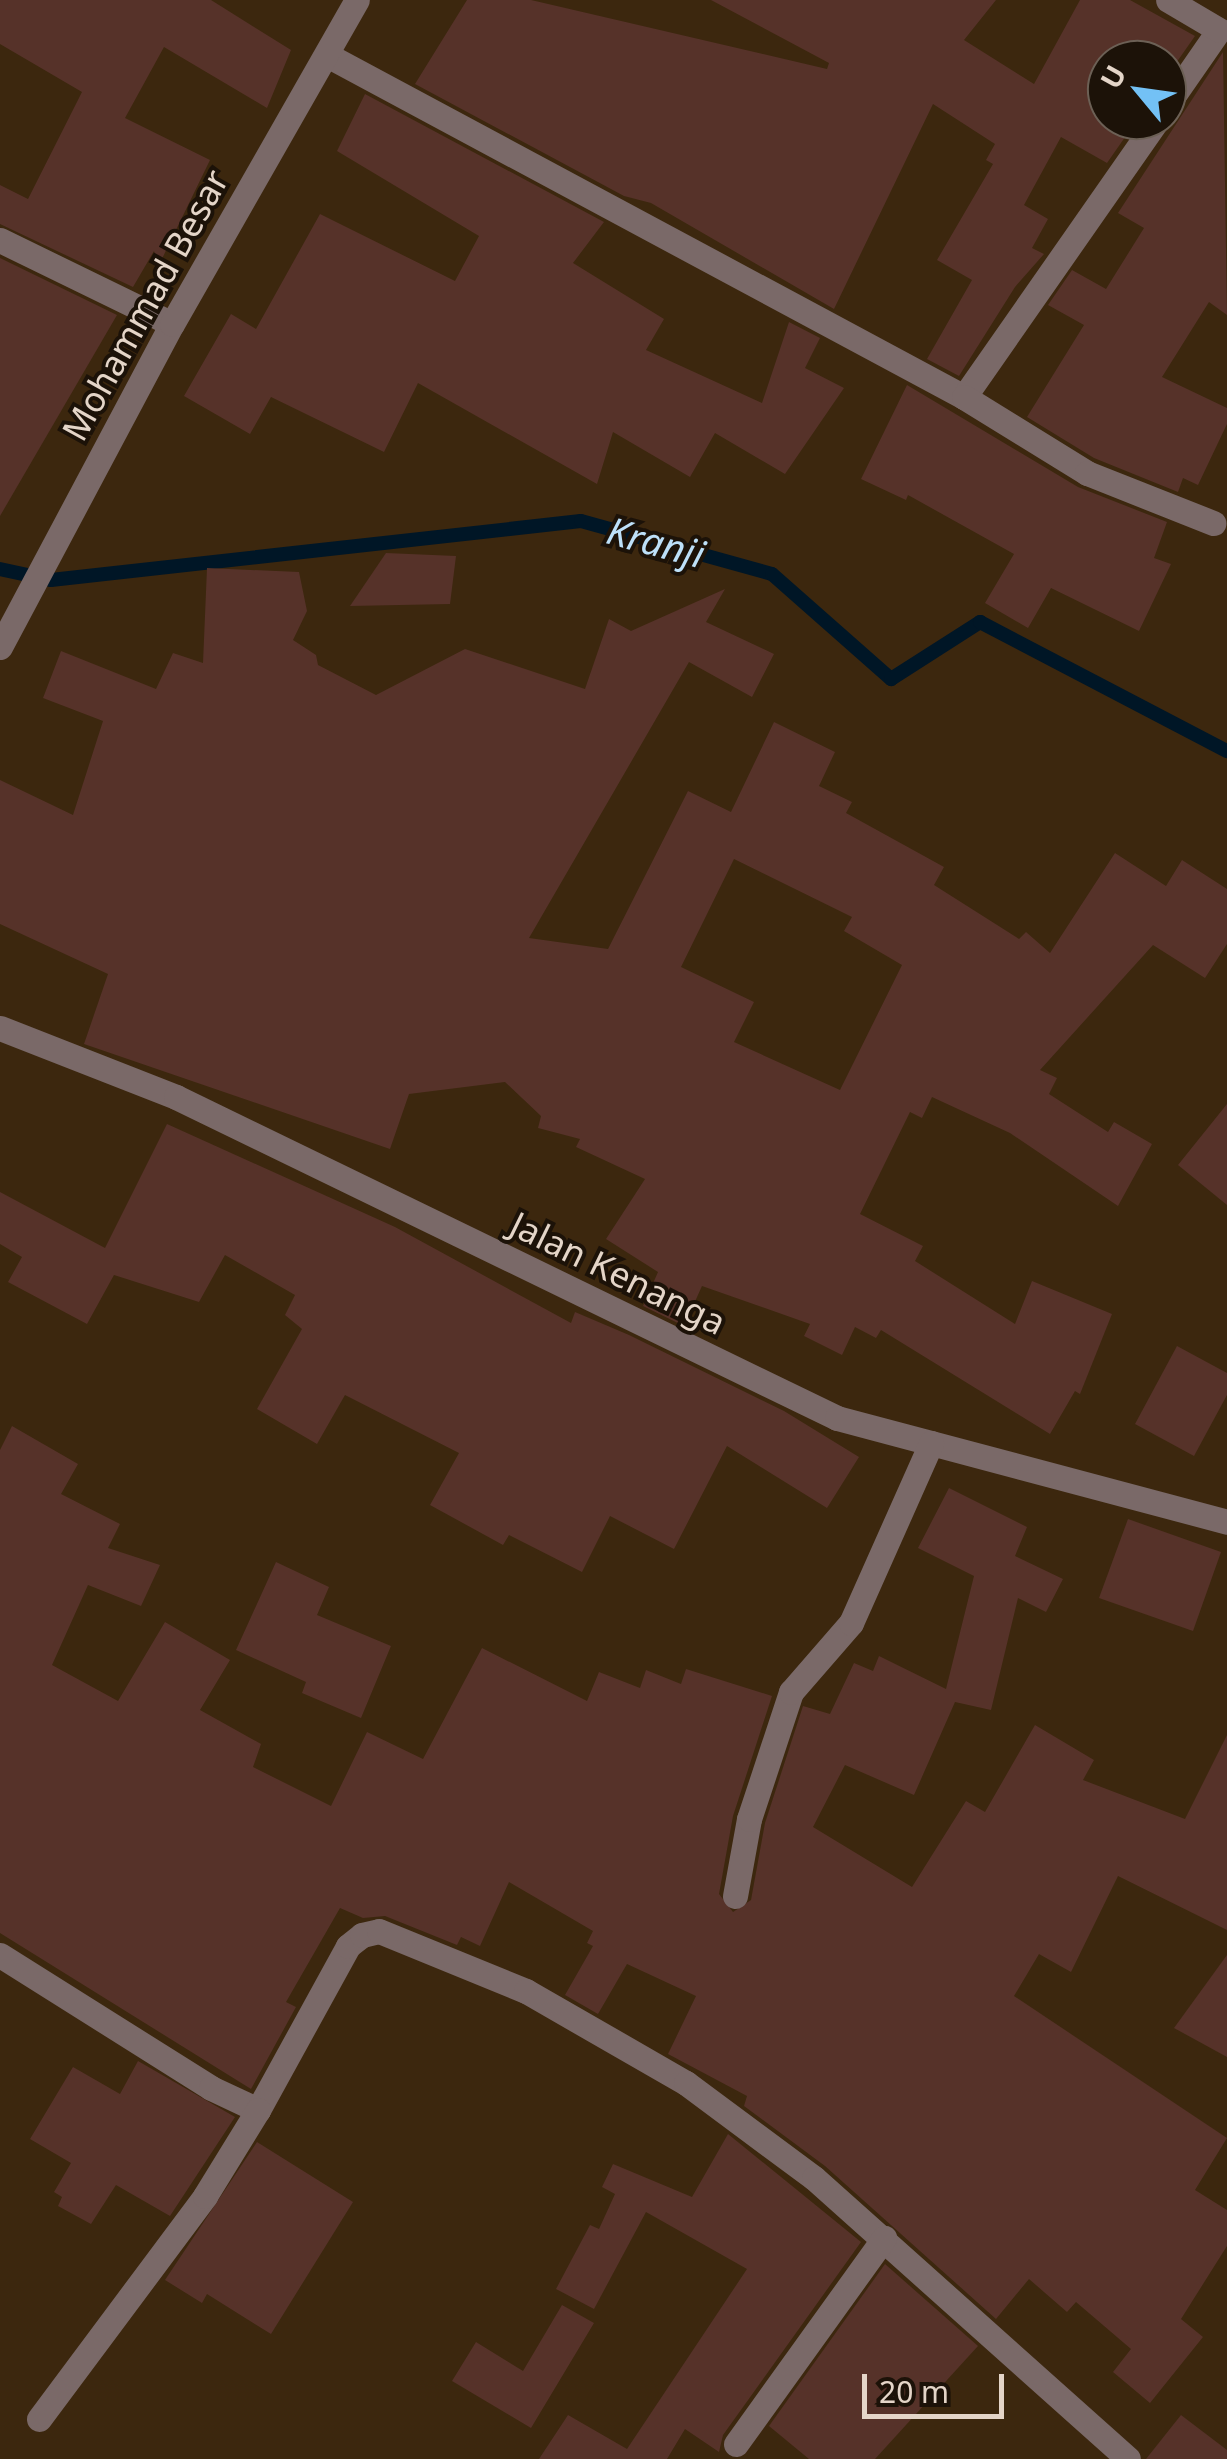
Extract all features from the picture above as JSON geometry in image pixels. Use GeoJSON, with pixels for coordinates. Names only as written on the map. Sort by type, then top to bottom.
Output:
{"type":"FeatureCollection","features":[{"type":"Feature","properties":{"kind":"street","name":"Mohammad Besar"},"geometry":{"type":"LineString","coordinates":[[5,638],[172,324],[358,0]]}},
{"type":"Feature","properties":{"kind":"street"},"geometry":{"type":"LineString","coordinates":[[1168,0],[1223,25],[1187,76]]}},
{"type":"Feature","properties":{"kind":"street"},"geometry":{"type":"LineString","coordinates":[[327,55],[964,397],[1087,473],[1213,523]]}},
{"type":"Feature","properties":{"kind":"street"},"geometry":{"type":"LineString","coordinates":[[964,397],[1143,140]]}},
{"type":"Feature","properties":{"kind":"street"},"geometry":{"type":"LineString","coordinates":[[0,240],[172,324]]}},
{"type":"Feature","properties":{"kind":"street","name":"Jalan Kenanga"},"geometry":{"type":"LineString","coordinates":[[0,1028],[176,1097],[837,1418],[1227,1522]]}},
{"type":"Feature","properties":{"kind":"street"},"geometry":{"type":"LineString","coordinates":[[734,1896],[750,1819],[791,1692],[851,1622],[931,1443]]}},
{"type":"Feature","properties":{"kind":"street"},"geometry":{"type":"LineString","coordinates":[[39,2419],[194,2212],[258,2110],[348,1946],[379,1931],[526,1991],[686,2083],[884,2238],[1128,2459]]}},
{"type":"Feature","properties":{"kind":"street"},"geometry":{"type":"LineString","coordinates":[[0,1954],[211,2088],[258,2110]]}},
{"type":"Feature","properties":{"kind":"street"},"geometry":{"type":"LineString","coordinates":[[736,2444],[884,2238]]}},
{"type":"Feature","properties":{"kind":"building"},"geometry":{"type":"Polygon","coordinates":[[[0,0],[211,0],[291,50],[267,108],[164,47],[125,118],[210,160],[158,267],[154,251],[133,287],[0,224],[0,185],[28,199],[82,92],[0,44],[0,0]]]}},
{"type":"Feature","properties":{"kind":"building"},"geometry":{"type":"Polygon","coordinates":[[[467,0],[531,0],[827,69],[829,63],[711,0],[996,0],[964,40],[1034,84],[1080,0],[1130,0],[1195,36],[1187,47],[1187,40],[1087,40],[1087,140],[1123,140],[1107,163],[1061,137],[1024,205],[1048,219],[1032,248],[1044,254],[1015,287],[959,376],[927,359],[972,280],[937,260],[993,164],[986,160],[995,144],[933,104],[834,309],[651,203],[624,196],[415,84],[467,0]]]}},
{"type":"Feature","properties":{"kind":"building"},"geometry":{"type":"Polygon","coordinates":[[[1223,52],[1227,315],[1209,302],[1162,377],[1227,408],[1227,424],[1198,485],[1183,478],[1178,492],[1094,458],[1027,417],[1084,325],[1048,305],[1072,270],[1106,289],[1144,228],[1118,213],[1166,140],[1187,140],[1187,107],[1223,52]]]}},
{"type":"Feature","properties":{"kind":"building"},"geometry":{"type":"Polygon","coordinates":[[[365,94],[604,222],[573,263],[664,319],[646,350],[762,403],[789,322],[820,338],[805,368],[844,388],[785,474],[715,433],[690,477],[613,432],[597,484],[418,383],[384,452],[271,397],[250,434],[184,396],[231,314],[256,329],[320,214],[455,281],[479,236],[337,151],[365,94]]]}},
{"type":"Feature","properties":{"kind":"building"},"geometry":{"type":"Polygon","coordinates":[[[0,258],[117,315],[0,516],[0,258]]]}},
{"type":"Feature","properties":{"kind":"building"},"geometry":{"type":"Polygon","coordinates":[[[907,385],[1078,487],[1167,522],[1154,558],[1171,564],[1139,631],[1051,588],[1028,628],[985,603],[1014,554],[908,495],[906,500],[861,479],[907,385]]]}},
{"type":"Feature","properties":{"kind":"building"},"geometry":{"type":"Polygon","coordinates":[[[386,553],[456,556],[450,604],[350,606],[386,553]]]}},
{"type":"Feature","properties":{"kind":"building"},"geometry":{"type":"Polygon","coordinates":[[[207,568],[299,572],[307,611],[293,640],[316,655],[318,665],[376,695],[465,649],[585,689],[609,619],[631,631],[725,589],[706,622],[774,654],[752,697],[689,662],[529,938],[608,949],[688,791],[731,812],[774,722],[835,752],[819,786],[852,802],[846,813],[944,867],[934,885],[1019,939],[1026,932],[1050,953],[1115,853],[1166,886],[1182,860],[1227,889],[1227,944],[1205,978],[1153,945],[1040,1070],[1057,1078],[1049,1094],[1108,1132],[1114,1122],[1152,1144],[1118,1206],[1010,1133],[932,1097],[922,1118],[910,1112],[860,1214],[923,1246],[915,1261],[1015,1324],[1032,1281],[1112,1314],[1080,1394],[1075,1391],[1050,1434],[881,1330],[876,1338],[855,1327],[842,1355],[804,1336],[810,1324],[702,1286],[684,1326],[643,1306],[658,1272],[606,1239],[645,1179],[576,1147],[580,1139],[538,1128],[541,1116],[505,1082],[409,1094],[390,1149],[84,1044],[108,974],[0,924],[0,780],[73,815],[103,721],[43,698],[61,651],[156,689],[173,653],[203,663],[207,568]],[[734,859],[681,967],[754,1002],[734,1042],[840,1090],[902,965],[844,931],[852,917],[734,859]]]}},
{"type":"Feature","properties":{"kind":"building"},"geometry":{"type":"Polygon","coordinates":[[[1227,1104],[1227,1205],[1178,1165],[1227,1104]]]}},
{"type":"Feature","properties":{"kind":"building"},"geometry":{"type":"Polygon","coordinates":[[[167,1124],[395,1227],[571,1323],[575,1312],[629,1335],[784,1411],[859,1457],[827,1508],[727,1446],[674,1549],[610,1516],[582,1572],[509,1535],[503,1545],[430,1505],[459,1453],[345,1395],[317,1444],[257,1409],[302,1329],[285,1315],[295,1295],[225,1255],[199,1302],[114,1275],[87,1324],[8,1282],[22,1257],[0,1244],[0,1192],[105,1248],[167,1124]]]}},
{"type":"Feature","properties":{"kind":"building"},"geometry":{"type":"Polygon","coordinates":[[[1177,1346],[1227,1373],[1227,1395],[1194,1456],[1135,1424],[1177,1346]]]}},
{"type":"Feature","properties":{"kind":"building"},"geometry":{"type":"Polygon","coordinates":[[[12,1426],[78,1464],[61,1494],[120,1524],[108,1548],[160,1565],[141,1606],[88,1585],[52,1665],[118,1701],[165,1622],[230,1660],[200,1710],[261,1744],[253,1767],[331,1806],[367,1732],[423,1759],[482,1648],[587,1701],[599,1672],[640,1688],[646,1670],[681,1684],[686,1669],[772,1696],[733,1816],[719,1894],[733,1912],[751,1900],[765,1823],[803,1706],[830,1714],[854,1663],[873,1671],[879,1656],[946,1689],[974,1576],[918,1548],[949,1488],[1027,1527],[1015,1556],[1063,1579],[1046,1612],[1018,1598],[991,1710],[955,1702],[914,1795],[845,1765],[813,1827],[912,1887],[966,1801],[985,1812],[1035,1725],[1094,1760],[1083,1780],[1185,1819],[1227,1735],[1227,1930],[1118,1876],[1071,1972],[1039,1954],[1014,1996],[1227,2138],[1195,2190],[1227,2210],[1227,2246],[1181,2319],[1203,2337],[1150,2403],[1113,2372],[1131,2349],[1076,2302],[1067,2312],[1029,2279],[996,2319],[825,2166],[744,2106],[747,2096],[668,2054],[696,1996],[627,1964],[598,2014],[565,1995],[593,1946],[587,1943],[593,1931],[509,1882],[480,1946],[461,1937],[457,1945],[385,1916],[363,1918],[340,1908],[286,2002],[296,2007],[251,2089],[0,1933],[0,1450],[12,1426]]]}},
{"type":"Feature","properties":{"kind":"building"},"geometry":{"type":"Polygon","coordinates":[[[1128,1519],[1221,1552],[1193,1631],[1099,1598],[1128,1519]]]}},
{"type":"Feature","properties":{"kind":"building"},"geometry":{"type":"Polygon","coordinates":[[[276,1562],[329,1587],[317,1615],[391,1646],[361,1718],[302,1693],[306,1682],[236,1650],[276,1562]]]}},
{"type":"Feature","properties":{"kind":"building"},"geometry":{"type":"Polygon","coordinates":[[[1227,1955],[1227,2057],[1174,2028],[1227,1955]]]}},
{"type":"Feature","properties":{"kind":"building"},"geometry":{"type":"Polygon","coordinates":[[[138,2061],[235,2117],[170,2216],[116,2185],[91,2224],[58,2206],[62,2197],[54,2192],[71,2163],[30,2139],[73,2067],[120,2094],[138,2061]]]}},
{"type":"Feature","properties":{"kind":"building"},"geometry":{"type":"Polygon","coordinates":[[[728,2134],[861,2242],[723,2435],[719,2452],[685,2429],[667,2459],[539,2459],[568,2415],[627,2449],[747,2269],[646,2212],[594,2309],[556,2289],[590,2225],[599,2229],[615,2194],[602,2187],[613,2164],[692,2197],[728,2134]]]}},
{"type":"Feature","properties":{"kind":"building"},"geometry":{"type":"Polygon","coordinates":[[[257,2142],[353,2202],[271,2334],[207,2294],[202,2303],[165,2280],[257,2142]]]}},
{"type":"Feature","properties":{"kind":"building"},"geometry":{"type":"Polygon","coordinates":[[[885,2264],[978,2346],[875,2459],[809,2459],[769,2426],[885,2264]]]}},
{"type":"Feature","properties":{"kind":"building"},"geometry":{"type":"Polygon","coordinates":[[[562,2305],[594,2323],[531,2428],[452,2381],[476,2342],[523,2371],[562,2305]]]}},
{"type":"Feature","properties":{"kind":"building"},"geometry":{"type":"Polygon","coordinates":[[[1181,2415],[1227,2450],[1227,2459],[1146,2459],[1181,2415]]]}},
{"type":"Feature","properties":{"kind":"waterway","name":"Kranji"},"geometry":{"type":"LineString","coordinates":[[0,569],[51,580],[581,521],[772,574],[891,679],[980,622],[1227,751]]}}]}
